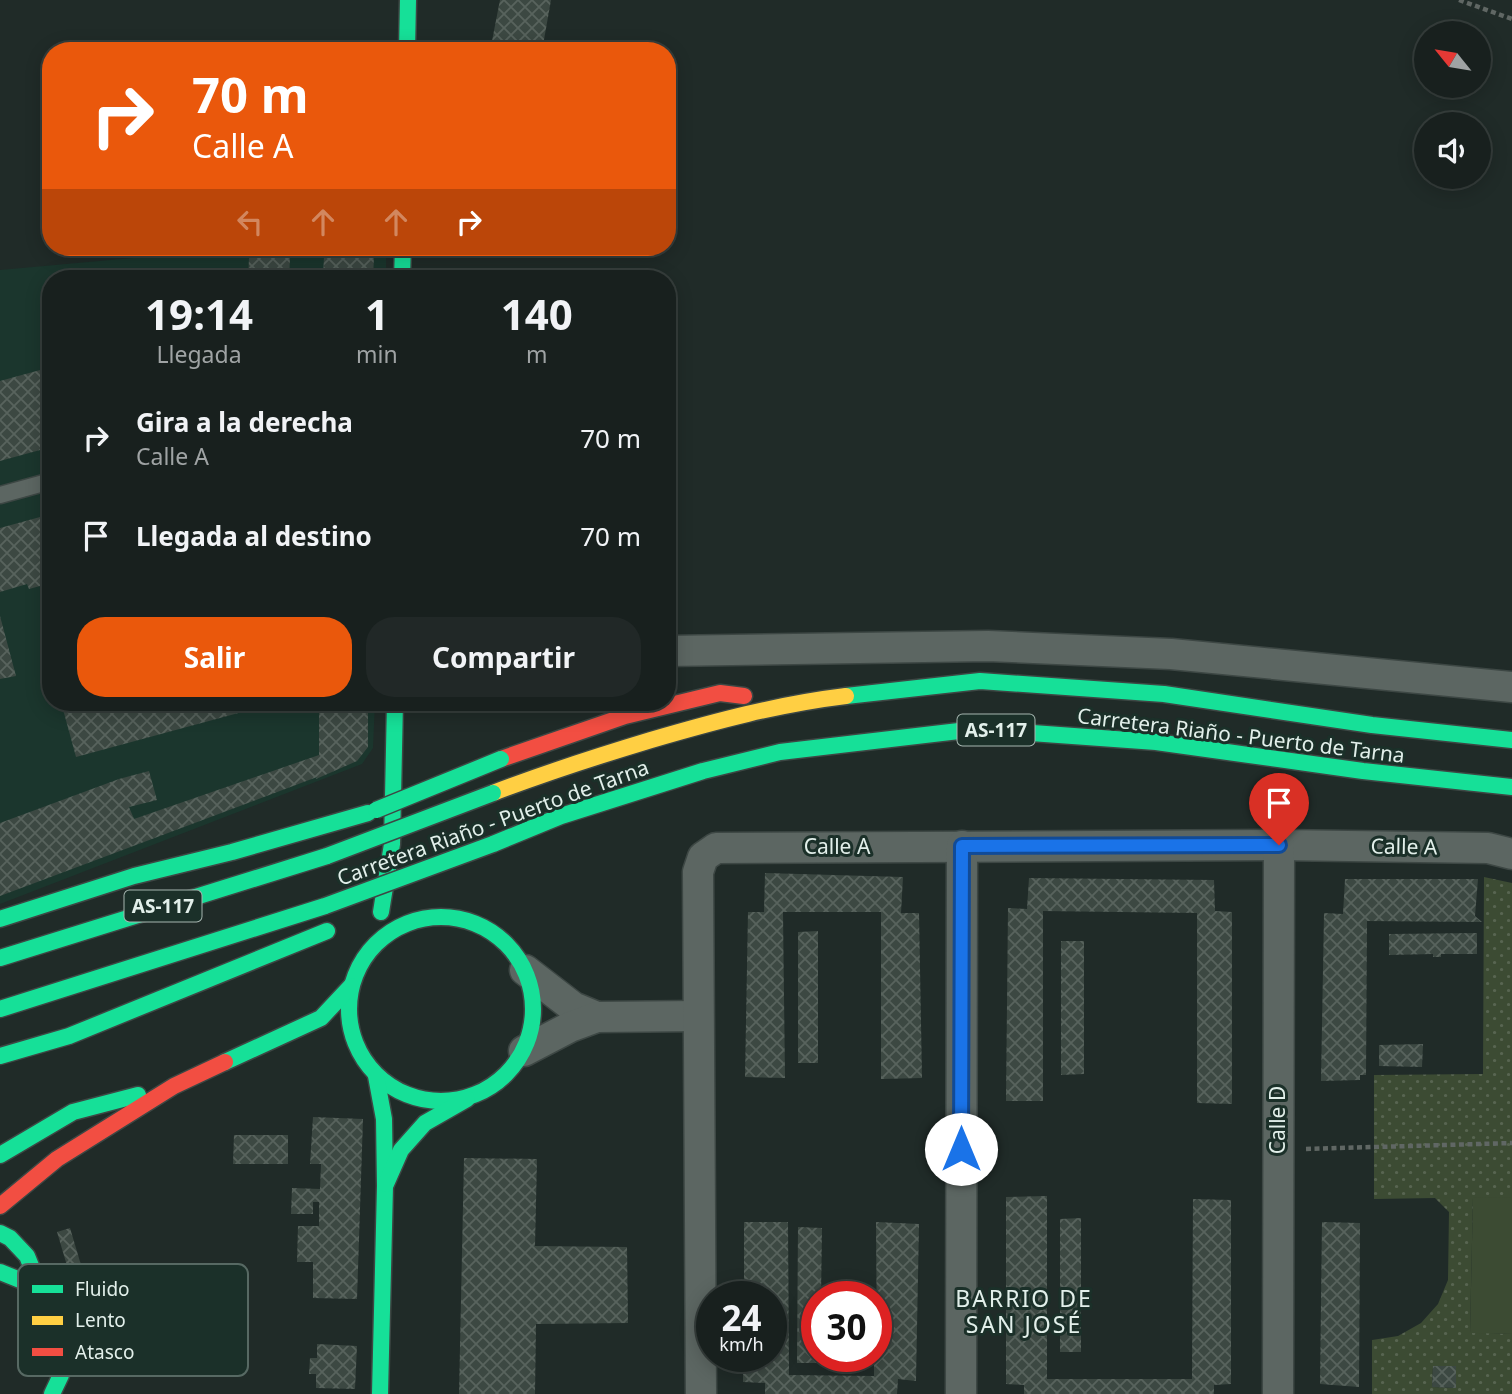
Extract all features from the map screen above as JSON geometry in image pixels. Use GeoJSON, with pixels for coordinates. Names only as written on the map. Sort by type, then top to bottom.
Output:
{"type":"FeatureCollection","features":[{"type":"Feature","properties":{"kind":"main road"},"geometry":{"type":"LineString","coordinates":[[407,42],[408,0]]}},
{"type":"Feature","properties":{"kind":"main road","name":"Carretera Riaño - Puerto de Tarna"},"geometry":{"type":"LineString","coordinates":[[0,958],[327,856],[583,761],[709,723],[795,702],[981,681],[1164,694],[1372,725],[1512,740]]}},
{"type":"Feature","properties":{"kind":"main road"},"geometry":{"type":"LineString","coordinates":[[676,704],[720,693],[795,702]]}},
{"type":"Feature","properties":{"kind":"main road"},"geometry":{"type":"LineString","coordinates":[[377,943],[392,844],[395,711]]}},
{"type":"Feature","properties":{"kind":"main road"},"geometry":{"type":"LineString","coordinates":[[0,919],[134,876],[232,852],[368,813],[501,759],[646,711]]}},
{"type":"Feature","properties":{"kind":"main road","name":"Carretera Riaño - Puerto de Tarna"},"geometry":{"type":"LineString","coordinates":[[0,1009],[325,906],[587,808],[703,771],[780,752],[976,729],[1156,742],[1363,771],[1512,788]]}},
{"type":"Feature","properties":{"kind":"main road"},"geometry":{"type":"LineString","coordinates":[[705,787],[780,752]]}},
{"type":"Feature","properties":{"kind":"main road"},"geometry":{"type":"LineString","coordinates":[[392,844],[418,888]]}},
{"type":"Feature","properties":{"kind":"main road"},"geometry":{"type":"LineString","coordinates":[[434,902],[450,917]]}},
{"type":"Feature","properties":{"kind":"main road"},"geometry":{"type":"LineString","coordinates":[[365,918],[402,904]]}},
{"type":"Feature","properties":{"kind":"main road"},"geometry":{"type":"LineString","coordinates":[[380,1394],[384,1119],[372,1071],[354,1042],[348,1014],[351,986],[361,962],[377,943],[398,927],[423,918],[450,917],[481,925],[507,944],[525,970],[533,997],[532,1024],[524,1051],[510,1071],[491,1087],[425,1123],[401,1150],[385,1186]]}},
{"type":"Feature","properties":{"kind":"main road"},"geometry":{"type":"LineString","coordinates":[[0,1056],[69,1036],[333,929]]}},
{"type":"Feature","properties":{"kind":"main road"},"geometry":{"type":"LineString","coordinates":[[0,1206],[57,1159],[174,1086],[321,1018],[351,986]]}},
{"type":"Feature","properties":{"kind":"main road"},"geometry":{"type":"LineString","coordinates":[[280,1038],[305,1041]]}},
{"type":"Feature","properties":{"kind":"main road"},"geometry":{"type":"LineString","coordinates":[[340,1050],[396,1091],[419,1100],[444,1102],[469,1098]]}},
{"type":"Feature","properties":{"kind":"main road"},"geometry":{"type":"LineString","coordinates":[[0,1155],[73,1112],[174,1086]]}},
{"type":"Feature","properties":{"kind":"main road"},"geometry":{"type":"LineString","coordinates":[[37,1196],[57,1159]]}},
{"type":"Feature","properties":{"kind":"main road"},"geometry":{"type":"LineString","coordinates":[[0,1233],[10,1238],[27,1256],[30,1264]]}},
{"type":"Feature","properties":{"kind":"main road"},"geometry":{"type":"LineString","coordinates":[[27,1233],[27,1256]]}},
{"type":"Feature","properties":{"kind":"main road"},"geometry":{"type":"LineString","coordinates":[[0,1272],[18,1279]]}},
{"type":"Feature","properties":{"kind":"main road"},"geometry":{"type":"LineString","coordinates":[[52,1394],[61,1376]]}},
{"type":"Feature","properties":{"kind":"street"},"geometry":{"type":"LineString","coordinates":[[676,651],[1002,646],[1171,654],[1512,687]]}},
{"type":"Feature","properties":{"kind":"street","name":"Calle A"},"geometry":{"type":"LineString","coordinates":[[701,1394],[698,872],[703,857],[716,848],[1279,845],[1488,848],[1512,854]]}},
{"type":"Feature","properties":{"kind":"street","name":"Calle D"},"geometry":{"type":"LineString","coordinates":[[1278,1394],[1279,845]]}},
{"type":"Feature","properties":{"kind":"street"},"geometry":{"type":"LineString","coordinates":[[961,1394],[962,846]]}},
{"type":"Feature","properties":{"kind":"street"},"geometry":{"type":"LineString","coordinates":[[525,970],[573,1007],[597,1017]]}},
{"type":"Feature","properties":{"kind":"street"},"geometry":{"type":"LineString","coordinates":[[524,1051],[597,1017],[698,1016]]}},
{"type":"Feature","properties":{"kind":"lane"},"geometry":{"type":"LineString","coordinates":[[0,495],[42,483]]}},
{"type":"Feature","properties":{"kind":"path"},"geometry":{"type":"LineString","coordinates":[[1460,0],[1512,19]]}},
{"type":"Feature","properties":{"kind":"path"},"geometry":{"type":"LineString","coordinates":[[1278,1149],[1510,1144],[1512,1136]]}},
{"type":"Feature","properties":{"kind":"shaded area"},"geometry":{"type":"Polygon","coordinates":[[[155,256],[386,256],[386,270],[42,270],[42,711],[375,711],[373,748],[362,764],[0,904],[0,270],[155,256]]]}},
{"type":"Feature","properties":{"kind":"shaded area"},"geometry":{"type":"Polygon","coordinates":[[[1484,877],[1512,883],[1512,1198],[1473,1198],[1470,1332],[1512,1334],[1512,1394],[1372,1394],[1372,1340],[1398,1336],[1421,1323],[1438,1304],[1448,1280],[1449,1212],[1435,1198],[1374,1199],[1374,1075],[1483,1074],[1484,877]],[[1433,1366],[1432,1387],[1456,1388],[1456,1367],[1433,1366]]]}},
{"type":"Feature","properties":{"kind":"shaded area"},"geometry":{"type":"Polygon","coordinates":[[[1473,1197],[1512,1198],[1512,1334],[1470,1333],[1473,1197]]]}},
{"type":"Feature","properties":{"kind":"building"},"geometry":{"type":"Polygon","coordinates":[[[500,0],[551,0],[544,42],[492,42],[500,0]]]}},
{"type":"Feature","properties":{"kind":"building"},"geometry":{"type":"Polygon","coordinates":[[[324,256],[374,257],[373,270],[323,270],[324,256]]]}},
{"type":"Feature","properties":{"kind":"building"},"geometry":{"type":"Polygon","coordinates":[[[249,258],[290,258],[289,270],[248,270],[249,258]]]}},
{"type":"Feature","properties":{"kind":"building"},"geometry":{"type":"Polygon","coordinates":[[[42,369],[42,449],[0,461],[0,381],[42,369]]]}},
{"type":"Feature","properties":{"kind":"building"},"geometry":{"type":"Polygon","coordinates":[[[42,516],[42,585],[29,589],[27,584],[0,592],[0,528],[42,516]]]}},
{"type":"Feature","properties":{"kind":"building"},"geometry":{"type":"Polygon","coordinates":[[[0,616],[16,676],[0,679],[0,616]]]}},
{"type":"Feature","properties":{"kind":"building"},"geometry":{"type":"Polygon","coordinates":[[[63,711],[246,711],[76,757],[63,711]]]}},
{"type":"Feature","properties":{"kind":"building"},"geometry":{"type":"Polygon","coordinates":[[[319,711],[368,711],[368,747],[357,761],[316,779],[317,777],[0,896],[0,823],[119,779],[149,771],[157,800],[129,807],[134,819],[319,755],[319,711]]]}},
{"type":"Feature","properties":{"kind":"building"},"geometry":{"type":"Polygon","coordinates":[[[765,873],[903,877],[901,913],[919,913],[922,1078],[881,1079],[881,912],[783,912],[785,1078],[745,1077],[748,912],[764,912],[765,873]]]}},
{"type":"Feature","properties":{"kind":"building"},"geometry":{"type":"Polygon","coordinates":[[[1029,878],[1214,880],[1215,911],[1232,912],[1232,1104],[1197,1103],[1197,913],[1043,911],[1043,1101],[1006,1101],[1008,908],[1027,909],[1029,878]]]}},
{"type":"Feature","properties":{"kind":"building"},"geometry":{"type":"Polygon","coordinates":[[[1345,879],[1478,879],[1475,916],[1482,922],[1367,921],[1366,1075],[1360,1075],[1360,1080],[1321,1081],[1324,913],[1343,914],[1345,879]]]}},
{"type":"Feature","properties":{"kind":"building"},"geometry":{"type":"Polygon","coordinates":[[[818,931],[818,1063],[798,1063],[798,932],[818,931]]]}},
{"type":"Feature","properties":{"kind":"building"},"geometry":{"type":"Polygon","coordinates":[[[1477,933],[1477,954],[1441,954],[1441,957],[1433,957],[1433,954],[1389,955],[1389,934],[1477,933]]]}},
{"type":"Feature","properties":{"kind":"building"},"geometry":{"type":"Polygon","coordinates":[[[1061,941],[1084,941],[1084,1074],[1061,1075],[1061,941]]]}},
{"type":"Feature","properties":{"kind":"building"},"geometry":{"type":"Polygon","coordinates":[[[1423,1044],[1422,1067],[1379,1066],[1379,1045],[1423,1044]]]}},
{"type":"Feature","properties":{"kind":"building"},"geometry":{"type":"Polygon","coordinates":[[[313,1117],[363,1119],[357,1299],[313,1298],[313,1262],[297,1262],[298,1226],[319,1226],[319,1202],[313,1202],[313,1214],[291,1214],[292,1188],[320,1189],[321,1164],[310,1164],[313,1117]]]}},
{"type":"Feature","properties":{"kind":"building"},"geometry":{"type":"Polygon","coordinates":[[[234,1135],[288,1135],[288,1164],[233,1164],[234,1135]]]}},
{"type":"Feature","properties":{"kind":"building"},"geometry":{"type":"Polygon","coordinates":[[[464,1158],[537,1159],[535,1246],[627,1247],[628,1323],[536,1324],[535,1394],[459,1394],[464,1158]]]}},
{"type":"Feature","properties":{"kind":"building"},"geometry":{"type":"Polygon","coordinates":[[[1047,1196],[1047,1379],[1192,1379],[1193,1199],[1231,1200],[1231,1384],[1214,1385],[1214,1394],[1024,1394],[1024,1385],[1006,1384],[1006,1197],[1047,1196]]]}},
{"type":"Feature","properties":{"kind":"building"},"geometry":{"type":"Polygon","coordinates":[[[1081,1218],[1081,1352],[1060,1352],[1060,1219],[1081,1218]]]}},
{"type":"Feature","properties":{"kind":"building"},"geometry":{"type":"Polygon","coordinates":[[[744,1222],[788,1222],[789,1375],[874,1376],[874,1372],[892,1372],[892,1281],[876,1281],[876,1222],[919,1224],[916,1381],[898,1379],[897,1394],[765,1394],[765,1383],[743,1382],[743,1372],[787,1372],[787,1281],[744,1281],[744,1222]]]}},
{"type":"Feature","properties":{"kind":"building"},"geometry":{"type":"Polygon","coordinates":[[[1322,1222],[1360,1223],[1359,1387],[1320,1384],[1322,1222]]]}},
{"type":"Feature","properties":{"kind":"building"},"geometry":{"type":"Polygon","coordinates":[[[798,1227],[822,1228],[821,1281],[801,1281],[801,1363],[797,1363],[798,1227]]]}},
{"type":"Feature","properties":{"kind":"building"},"geometry":{"type":"Polygon","coordinates":[[[70,1228],[81,1264],[67,1264],[57,1232],[70,1228]]]}},
{"type":"Feature","properties":{"kind":"building"},"geometry":{"type":"Polygon","coordinates":[[[317,1344],[357,1346],[355,1389],[316,1388],[316,1374],[309,1374],[310,1358],[317,1358],[317,1344]]]}},
{"type":"Feature","properties":{"kind":"building"},"geometry":{"type":"Polygon","coordinates":[[[1433,1366],[1456,1366],[1456,1388],[1432,1387],[1433,1366]]]}},
{"type":"Feature","properties":{"kind":"traffic: fast"},"geometry":{"type":"LineString","coordinates":[[407,42],[408,0]]}},
{"type":"Feature","properties":{"kind":"traffic: fast"},"geometry":{"type":"LineString","coordinates":[[402,270],[403,256]]}},
{"type":"Feature","properties":{"kind":"traffic: fast"},"geometry":{"type":"LineString","coordinates":[[846,696],[980,681],[1164,694],[1372,725],[1512,740]]}},
{"type":"Feature","properties":{"kind":"traffic: fast"},"geometry":{"type":"LineString","coordinates":[[381,912],[392,844],[395,711]]}},
{"type":"Feature","properties":{"kind":"traffic: fast"},"geometry":{"type":"LineString","coordinates":[[493,844],[561,816],[703,771],[780,752],[976,729],[1156,742],[1363,771],[1512,787]]}},
{"type":"Feature","properties":{"kind":"traffic: fast"},"geometry":{"type":"LineString","coordinates":[[376,810],[501,759]]}},
{"type":"Feature","properties":{"kind":"traffic: fast"},"geometry":{"type":"LineString","coordinates":[[327,856],[493,793]]}},
{"type":"Feature","properties":{"kind":"traffic: fast"},"geometry":{"type":"LineString","coordinates":[[0,919],[134,876],[232,852],[368,813]]}},
{"type":"Feature","properties":{"kind":"traffic: fast"},"geometry":{"type":"LineString","coordinates":[[325,906],[493,844]]}},
{"type":"Feature","properties":{"kind":"traffic: fast"},"geometry":{"type":"LineString","coordinates":[[0,958],[327,856]]}},
{"type":"Feature","properties":{"kind":"traffic: fast"},"geometry":{"type":"LineString","coordinates":[[0,1009],[325,906]]}},
{"type":"Feature","properties":{"kind":"traffic: fast"},"geometry":{"type":"LineString","coordinates":[[441,917],[476,924],[492,932],[506,944],[518,958],[526,974],[533,1009],[526,1044],[518,1060],[506,1074],[492,1086],[476,1094],[441,1101],[406,1094],[390,1086],[376,1074],[364,1060],[356,1044],[349,1009],[356,974],[364,958],[376,944],[390,932],[406,924],[441,917]]}},
{"type":"Feature","properties":{"kind":"traffic: fast"},"geometry":{"type":"LineString","coordinates":[[0,1056],[69,1036],[327,931]]}},
{"type":"Feature","properties":{"kind":"traffic: fast"},"geometry":{"type":"LineString","coordinates":[[225,1062],[321,1018],[351,986]]}},
{"type":"Feature","properties":{"kind":"traffic: fast"},"geometry":{"type":"LineString","coordinates":[[376,1076],[384,1119],[385,1186],[380,1394]]}},
{"type":"Feature","properties":{"kind":"traffic: fast"},"geometry":{"type":"LineString","coordinates":[[0,1155],[73,1112],[138,1095]]}},
{"type":"Feature","properties":{"kind":"traffic: fast"},"geometry":{"type":"LineString","coordinates":[[386,1184],[401,1150],[425,1123],[467,1099]]}},
{"type":"Feature","properties":{"kind":"traffic: fast"},"geometry":{"type":"LineString","coordinates":[[0,1233],[10,1238],[27,1256],[30,1264]]}},
{"type":"Feature","properties":{"kind":"traffic: fast"},"geometry":{"type":"LineString","coordinates":[[0,1272],[18,1279]]}},
{"type":"Feature","properties":{"kind":"traffic: fast"},"geometry":{"type":"LineString","coordinates":[[52,1394],[61,1376]]}},
{"type":"Feature","properties":{"kind":"traffic: slow"},"geometry":{"type":"LineString","coordinates":[[493,793],[699,726],[772,708],[846,696]]}},
{"type":"Feature","properties":{"kind":"traffic: jam"},"geometry":{"type":"LineString","coordinates":[[676,704],[720,693],[744,696]]}},
{"type":"Feature","properties":{"kind":"traffic: jam"},"geometry":{"type":"LineString","coordinates":[[501,759],[646,711]]}},
{"type":"Feature","properties":{"kind":"traffic: jam"},"geometry":{"type":"LineString","coordinates":[[0,1206],[57,1159],[174,1086],[225,1062]]}},
{"type":"Feature","properties":{"kind":"district","name":"BARRIO DE SAN JOSÉ"},"geometry":{"type":"Point","coordinates":[1024,1312]}},
{"type":"Feature","properties":{"kind":"route"},"geometry":{"type":"LineString","coordinates":[[961,1149],[962,846],[1279,845]]}}]}
